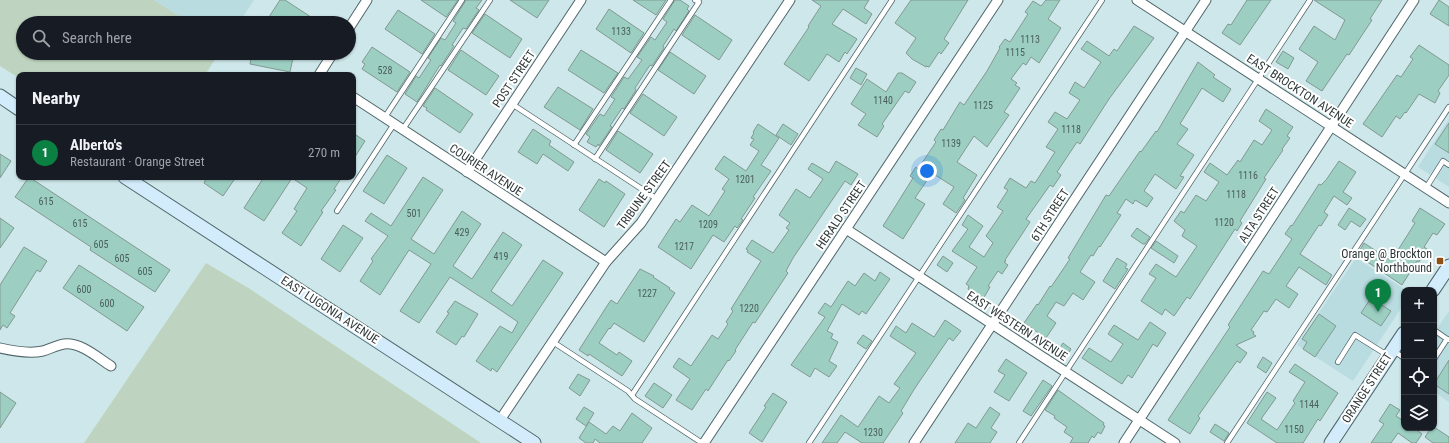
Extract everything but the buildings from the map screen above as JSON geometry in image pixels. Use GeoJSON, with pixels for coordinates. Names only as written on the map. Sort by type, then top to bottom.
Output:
{"type":"FeatureCollection","features":[{"type":"Feature","properties":{"kind":"main road"},"geometry":{"type":"LineString","coordinates":[[0,96],[16,106]]}},
{"type":"Feature","properties":{"kind":"main road","name":"EAST LUGONIA AVENUE"},"geometry":{"type":"LineString","coordinates":[[130,180],[534,443]]}},
{"type":"Feature","properties":{"kind":"main road"},"geometry":{"type":"LineString","coordinates":[[1435,287],[1449,266]]}},
{"type":"Feature","properties":{"kind":"main road","name":"ORANGE STREET"},"geometry":{"type":"LineString","coordinates":[[1331,443],[1401,337]]}},
{"type":"Feature","properties":{"kind":"street"},"geometry":{"type":"LineString","coordinates":[[356,17],[367,0]]}},
{"type":"Feature","properties":{"kind":"street","name":"POST STREET"},"geometry":{"type":"LineString","coordinates":[[467,172],[581,0]]}},
{"type":"Feature","properties":{"kind":"street","name":"TRIBUNE STREET"},"geometry":{"type":"LineString","coordinates":[[500,420],[606,262],[642,223],[790,0]]}},
{"type":"Feature","properties":{"kind":"street","name":"HERALD STREET"},"geometry":{"type":"LineString","coordinates":[[703,443],[998,0]]}},
{"type":"Feature","properties":{"kind":"street","name":"EAST BROCKTON AVENUE"},"geometry":{"type":"LineString","coordinates":[[1137,0],[1449,203]]}},
{"type":"Feature","properties":{"kind":"street","name":"6TH STREET"},"geometry":{"type":"LineString","coordinates":[[914,443],[1206,0]]}},
{"type":"Feature","properties":{"kind":"street","name":"ALTA STREET"},"geometry":{"type":"LineString","coordinates":[[1124,443],[1414,0]]}},
{"type":"Feature","properties":{"kind":"street"},"geometry":{"type":"LineString","coordinates":[[321,72],[329,60]]}},
{"type":"Feature","properties":{"kind":"street","name":"COURIER AVENUE"},"geometry":{"type":"LineString","coordinates":[[356,99],[606,262]]}},
{"type":"Feature","properties":{"kind":"street","name":"EAST WESTERN AVENUE"},"geometry":{"type":"LineString","coordinates":[[846,229],[1175,443]]}},
{"type":"Feature","properties":{"kind":"street"},"geometry":{"type":"LineString","coordinates":[[0,348],[21,352],[42,351],[64,344],[71,345],[77,346],[89,352],[111,366]]}},
{"type":"Feature","properties":{"kind":"lane"},"geometry":{"type":"LineString","coordinates":[[385,118],[462,0]]}},
{"type":"Feature","properties":{"kind":"lane"},"geometry":{"type":"LineString","coordinates":[[403,130],[490,0]]}},
{"type":"Feature","properties":{"kind":"lane"},"geometry":{"type":"LineString","coordinates":[[574,145],[671,0]]}},
{"type":"Feature","properties":{"kind":"lane"},"geometry":{"type":"LineString","coordinates":[[595,159],[699,2],[695,0]]}},
{"type":"Feature","properties":{"kind":"lane"},"geometry":{"type":"LineString","coordinates":[[632,395],[892,0]]}},
{"type":"Feature","properties":{"kind":"lane"},"geometry":{"type":"LineString","coordinates":[[809,443],[1102,0]]}},
{"type":"Feature","properties":{"kind":"lane"},"geometry":{"type":"LineString","coordinates":[[1019,443],[1310,0]]}},
{"type":"Feature","properties":{"kind":"lane"},"geometry":{"type":"LineString","coordinates":[[512,104],[657,199]]}},
{"type":"Feature","properties":{"kind":"lane"},"geometry":{"type":"LineString","coordinates":[[1227,443],[1449,107]]}},
{"type":"Feature","properties":{"kind":"lane"},"geometry":{"type":"LineString","coordinates":[[337,211],[394,124]]}},
{"type":"Feature","properties":{"kind":"lane"},"geometry":{"type":"LineString","coordinates":[[1426,188],[1443,162],[1449,165]]}},
{"type":"Feature","properties":{"kind":"lane"},"geometry":{"type":"LineString","coordinates":[[1435,359],[1448,339],[1437,332]]}},
{"type":"Feature","properties":{"kind":"lane"},"geometry":{"type":"LineString","coordinates":[[1338,362],[1355,335],[1401,357]]}},
{"type":"Feature","properties":{"kind":"lane"},"geometry":{"type":"LineString","coordinates":[[552,342],[628,390],[635,399],[703,443]]}},
{"type":"Feature","properties":{"kind":"shaded area"},"geometry":{"type":"Polygon","coordinates":[[[154,0],[254,0],[244,16],[179,16],[154,0]]]}},
{"type":"Feature","properties":{"kind":"shaded area"},"geometry":{"type":"Polygon","coordinates":[[[1449,119],[1449,187],[1418,167],[1449,119]]]}},
{"type":"Feature","properties":{"kind":"shaded area"},"geometry":{"type":"Polygon","coordinates":[[[1356,258],[1401,287],[1401,309],[1353,381],[1297,345],[1356,258]]]}},
{"type":"Feature","properties":{"kind":"shaded area"},"geometry":{"type":"Polygon","coordinates":[[[1449,311],[1449,402],[1437,394],[1437,329],[1449,311]]]}},
{"type":"Feature","properties":{"kind":"green space"},"geometry":{"type":"Polygon","coordinates":[[[0,0],[154,0],[179,16],[16,16],[16,60],[215,60],[207,72],[16,72],[16,76],[0,66],[0,0]]]}},
{"type":"Feature","properties":{"kind":"green space"},"geometry":{"type":"Polygon","coordinates":[[[206,263],[250,289],[481,443],[84,443],[206,263]]]}},
{"type":"Feature","properties":{"kind":"place","name":"Orange @ Brockton Northbound"},"geometry":{"type":"Point","coordinates":[1440,261]}},
{"type":"Feature","properties":{"kind":"place","name":"Alberto's"},"geometry":{"type":"Point","coordinates":[1378,312]}}]}
